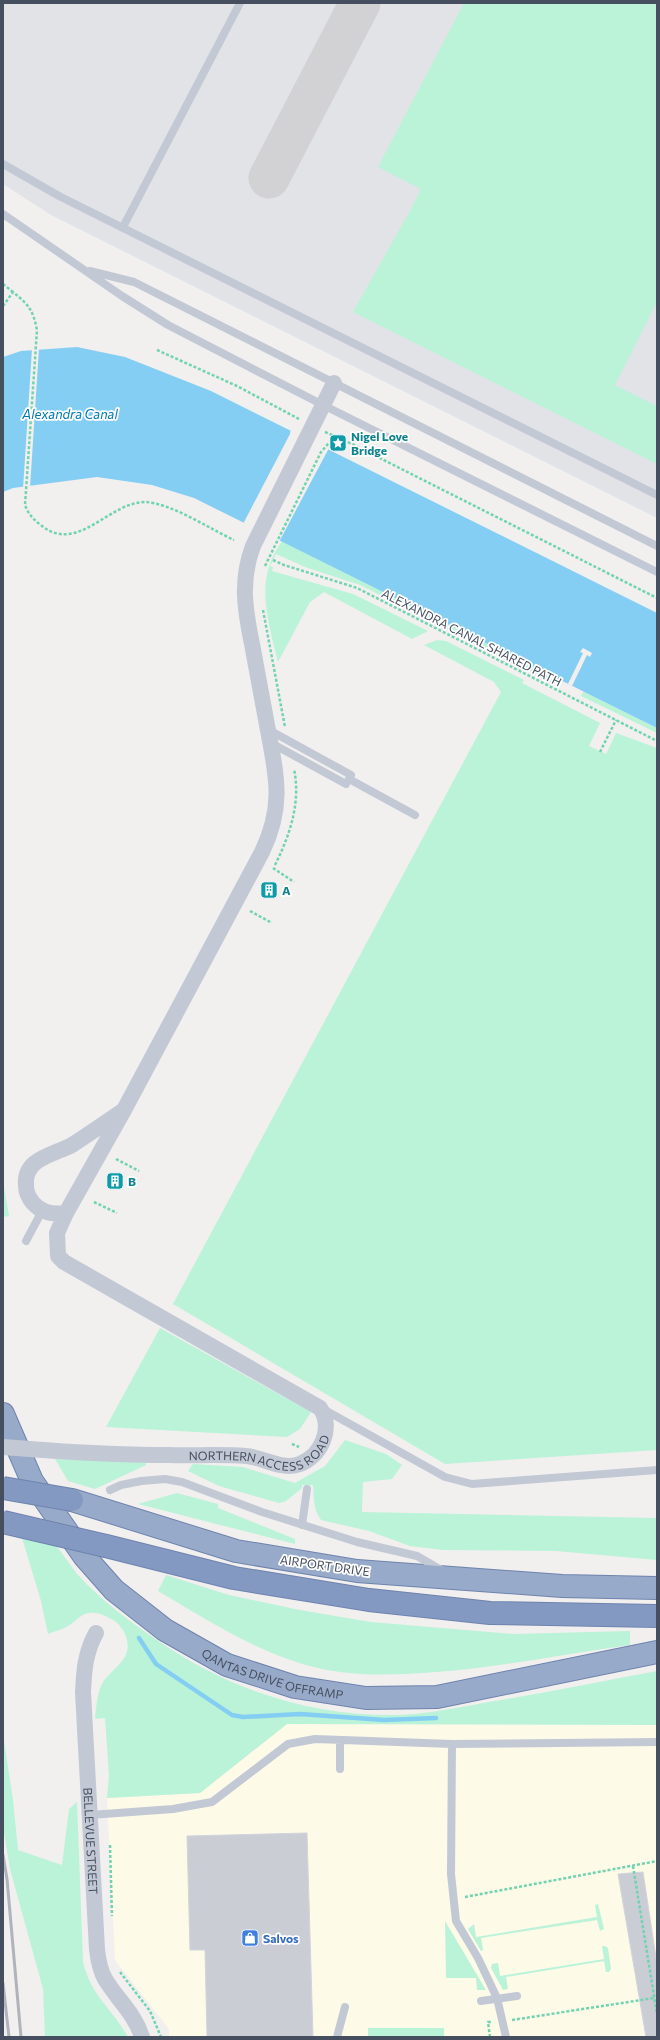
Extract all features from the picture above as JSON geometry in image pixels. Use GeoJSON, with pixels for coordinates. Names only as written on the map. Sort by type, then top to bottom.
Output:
{"type":"FeatureCollection","features":[{"type":"Feature","properties":{"kind":"highway","name":"QANTAS DRIVE OFFRAMP"},"geometry":{"type":"LineString","coordinates":[[3,1414],[32,1481],[84,1556],[109,1584],[165,1630],[227,1665],[295,1687],[366,1698],[437,1697],[657,1652]]}},
{"type":"Feature","properties":{"kind":"highway","name":"AIRPORT DRIVE"},"geometry":{"type":"LineString","coordinates":[[3,1488],[72,1500],[236,1551],[357,1572],[562,1586],[657,1588]]}},
{"type":"Feature","properties":{"kind":"highway"},"geometry":{"type":"LineString","coordinates":[[3,1522],[234,1578],[369,1600],[490,1613],[657,1616]]}},
{"type":"Feature","properties":{"kind":"street"},"geometry":{"type":"LineString","coordinates":[[323,405],[334,383]]}},
{"type":"Feature","properties":{"kind":"street","name":"NORTHERN ACCESS ROAD"},"geometry":{"type":"LineString","coordinates":[[3,1447],[106,1455],[248,1456],[279,1465],[298,1465],[317,1453],[323,1442],[327,1422],[320,1408],[64,1262],[58,1256],[57,1233],[66,1213],[124,1110],[268,841],[275,817],[278,792],[277,776],[244,597],[246,567],[257,536],[323,405]]}},
{"type":"Feature","properties":{"kind":"street"},"geometry":{"type":"LineString","coordinates":[[66,1213],[56,1214],[42,1211],[32,1202],[26,1189],[26,1175],[30,1168],[41,1158],[75,1143],[124,1110]]}},
{"type":"Feature","properties":{"kind":"street","name":"BELLEVUE STREET"},"geometry":{"type":"LineString","coordinates":[[96,1633],[88,1646],[84,1663],[83,1692],[96,1949],[99,1964],[105,1979],[127,2007],[140,2028],[142,2037]]}},
{"type":"Feature","properties":{"kind":"lane"},"geometry":{"type":"LineString","coordinates":[[123,226],[240,3]]}},
{"type":"Feature","properties":{"kind":"lane"},"geometry":{"type":"LineString","coordinates":[[3,164],[59,196],[123,226],[657,495]]}},
{"type":"Feature","properties":{"kind":"lane"},"geometry":{"type":"LineString","coordinates":[[3,214],[122,296],[168,325],[323,405],[657,572]]}},
{"type":"Feature","properties":{"kind":"lane"},"geometry":{"type":"LineString","coordinates":[[86,270],[134,282],[657,546]]}},
{"type":"Feature","properties":{"kind":"lane"},"geometry":{"type":"LineString","coordinates":[[269,736],[349,779]]}},
{"type":"Feature","properties":{"kind":"lane"},"geometry":{"type":"LineString","coordinates":[[269,736],[415,815]]}},
{"type":"Feature","properties":{"kind":"lane"},"geometry":{"type":"LineString","coordinates":[[26,1241],[42,1211]]}},
{"type":"Feature","properties":{"kind":"lane"},"geometry":{"type":"LineString","coordinates":[[320,1408],[445,1477],[472,1484],[657,1470]]}},
{"type":"Feature","properties":{"kind":"lane"},"geometry":{"type":"LineString","coordinates":[[110,1490],[121,1485],[141,1481],[165,1479],[182,1482],[262,1512],[302,1525],[357,1542],[417,1556],[458,1579]]}},
{"type":"Feature","properties":{"kind":"lane"},"geometry":{"type":"LineString","coordinates":[[302,1525],[307,1489]]}},
{"type":"Feature","properties":{"kind":"lane"},"geometry":{"type":"LineString","coordinates":[[90,1815],[173,1809],[212,1802],[288,1744],[315,1739],[452,1744],[657,1742]]}},
{"type":"Feature","properties":{"kind":"lane"},"geometry":{"type":"LineString","coordinates":[[340,1740],[340,1769]]}},
{"type":"Feature","properties":{"kind":"lane"},"geometry":{"type":"LineString","coordinates":[[452,1744],[451,1874],[456,1921],[478,1958],[497,1998],[506,2037]]}},
{"type":"Feature","properties":{"kind":"lane"},"geometry":{"type":"LineString","coordinates":[[481,2001],[516,1996]]}},
{"type":"Feature","properties":{"kind":"lane"},"geometry":{"type":"LineString","coordinates":[[337,2037],[346,2007]]}},
{"type":"Feature","properties":{"kind":"path"},"geometry":{"type":"LineString","coordinates":[[3,284],[29,306],[33,313],[37,330],[25,505],[31,515],[44,528],[66,535],[81,531],[121,507],[136,503],[155,503],[170,508],[234,540]]}},
{"type":"Feature","properties":{"kind":"path"},"geometry":{"type":"LineString","coordinates":[[3,306],[13,292]]}},
{"type":"Feature","properties":{"kind":"path"},"geometry":{"type":"LineString","coordinates":[[157,350],[204,370],[291,414]]}},
{"type":"Feature","properties":{"kind":"path"},"geometry":{"type":"LineString","coordinates":[[333,436],[350,443],[657,598]]}},
{"type":"Feature","properties":{"kind":"path"},"geometry":{"type":"LineString","coordinates":[[263,571],[274,544],[322,452],[328,444],[338,439]]}},
{"type":"Feature","properties":{"kind":"path","name":"ALEXANDRA CANAL SHARED PATH"},"geometry":{"type":"LineString","coordinates":[[273,560],[284,565],[357,588],[657,741]]}},
{"type":"Feature","properties":{"kind":"path"},"geometry":{"type":"LineString","coordinates":[[262,604],[286,728]]}},
{"type":"Feature","properties":{"kind":"path"},"geometry":{"type":"LineString","coordinates":[[600,752],[616,720]]}},
{"type":"Feature","properties":{"kind":"path"},"geometry":{"type":"LineString","coordinates":[[273,868],[294,882]]}},
{"type":"Feature","properties":{"kind":"path"},"geometry":{"type":"LineString","coordinates":[[250,911],[272,923]]}},
{"type":"Feature","properties":{"kind":"path"},"geometry":{"type":"LineString","coordinates":[[116,1159],[140,1171]]}},
{"type":"Feature","properties":{"kind":"path"},"geometry":{"type":"LineString","coordinates":[[94,1202],[117,1213]]}},
{"type":"Feature","properties":{"kind":"path"},"geometry":{"type":"LineString","coordinates":[[110,1845],[112,1922]]}},
{"type":"Feature","properties":{"kind":"path"},"geometry":{"type":"LineString","coordinates":[[461,1898],[657,1861]]}},
{"type":"Feature","properties":{"kind":"path"},"geometry":{"type":"LineString","coordinates":[[633,1866],[657,2014]]}},
{"type":"Feature","properties":{"kind":"path"},"geometry":{"type":"LineString","coordinates":[[118,1968],[150,2011],[161,2037]]}},
{"type":"Feature","properties":{"kind":"path"},"geometry":{"type":"LineString","coordinates":[[490,2037],[488,2022],[654,1998]]}},
{"type":"Feature","properties":{"kind":"shaded area"},"geometry":{"type":"Polygon","coordinates":[[[3,3],[657,3],[657,518],[51,215],[3,184],[3,3]]]}},
{"type":"Feature","properties":{"kind":"shaded area"},"geometry":{"type":"Polygon","coordinates":[[[287,1724],[657,1725],[657,2037],[169,2037],[169,2029],[115,1960],[107,1798],[200,1793],[287,1724]]]}},
{"type":"Feature","properties":{"kind":"green space"},"geometry":{"type":"Polygon","coordinates":[[[464,3],[657,3],[657,302],[615,385],[657,406],[657,464],[353,312],[421,189],[378,167],[464,3]]]}},
{"type":"Feature","properties":{"kind":"green space"},"geometry":{"type":"Polygon","coordinates":[[[283,540],[548,674],[546,679],[360,585],[305,567],[276,554],[270,566],[273,567],[272,571],[353,594],[428,631],[412,639],[324,592],[310,602],[278,662],[267,615],[266,584],[268,569],[283,540]]]}},
{"type":"Feature","properties":{"kind":"green space"},"geometry":{"type":"Polygon","coordinates":[[[437,640],[446,641],[524,680],[522,683],[600,723],[589,746],[606,754],[616,733],[657,748],[657,1450],[445,1464],[173,1304],[501,692],[494,682],[424,645],[437,640]]]}},
{"type":"Feature","properties":{"kind":"green space"},"geometry":{"type":"Polygon","coordinates":[[[584,691],[657,728],[657,733],[581,696],[584,691]]]}},
{"type":"Feature","properties":{"kind":"green space"},"geometry":{"type":"Polygon","coordinates":[[[3,1181],[9,1216],[3,1217],[3,1181]]]}},
{"type":"Feature","properties":{"kind":"green space"},"geometry":{"type":"Polygon","coordinates":[[[160,1328],[311,1412],[300,1429],[287,1437],[106,1427],[160,1328]]]}},
{"type":"Feature","properties":{"kind":"green space"},"geometry":{"type":"Polygon","coordinates":[[[345,1440],[386,1454],[402,1465],[392,1479],[363,1482],[362,1512],[657,1518],[657,1560],[556,1551],[443,1550],[410,1546],[369,1531],[321,1520],[315,1508],[313,1485],[302,1485],[302,1488],[286,1501],[279,1503],[219,1486],[188,1471],[193,1464],[243,1467],[295,1483],[325,1466],[345,1440]]]}},
{"type":"Feature","properties":{"kind":"green space"},"geometry":{"type":"Polygon","coordinates":[[[55,1459],[146,1462],[146,1465],[95,1489],[68,1481],[55,1459]]]}},
{"type":"Feature","properties":{"kind":"green space"},"geometry":{"type":"Polygon","coordinates":[[[177,1493],[218,1504],[218,1508],[295,1539],[295,1544],[138,1504],[177,1493]]]}},
{"type":"Feature","properties":{"kind":"green space"},"geometry":{"type":"Polygon","coordinates":[[[20,1531],[50,1539],[78,1575],[96,1593],[126,1618],[157,1640],[183,1657],[211,1672],[268,1696],[328,1710],[359,1714],[403,1715],[456,1708],[657,1671],[657,1725],[287,1724],[200,1793],[107,1798],[109,1775],[105,1718],[95,1719],[101,1686],[105,1679],[125,1657],[127,1643],[125,1634],[120,1625],[113,1620],[102,1614],[92,1613],[85,1614],[66,1627],[48,1634],[41,1601],[20,1531]]]}},
{"type":"Feature","properties":{"kind":"green space"},"geometry":{"type":"Polygon","coordinates":[[[166,1575],[229,1595],[300,1610],[371,1622],[514,1634],[630,1631],[630,1645],[460,1670],[407,1674],[362,1674],[333,1671],[276,1655],[216,1625],[158,1591],[166,1575]]]}},
{"type":"Feature","properties":{"kind":"green space"},"geometry":{"type":"Polygon","coordinates":[[[3,1734],[13,1800],[18,1850],[62,1865],[69,1809],[77,1802],[83,1962],[97,1994],[128,2037],[45,2037],[43,1989],[10,1869],[3,1826],[3,1734]]]}},
{"type":"Feature","properties":{"kind":"green space"},"geometry":{"type":"Polygon","coordinates":[[[598,1904],[604,1929],[600,1931],[597,1920],[481,1938],[483,1950],[481,1951],[468,1929],[474,1924],[476,1937],[597,1917],[595,1905],[598,1904]]]}},
{"type":"Feature","properties":{"kind":"green space"},"geometry":{"type":"Polygon","coordinates":[[[445,1921],[486,1990],[477,1990],[476,1978],[446,1978],[445,1921]]]}},
{"type":"Feature","properties":{"kind":"green space"},"geometry":{"type":"Polygon","coordinates":[[[602,1946],[608,1948],[611,1969],[609,1972],[606,1972],[604,1961],[506,1977],[508,1989],[503,1990],[491,1968],[492,1964],[498,1963],[500,1976],[604,1959],[602,1946]]]}},
{"type":"Feature","properties":{"kind":"green space"},"geometry":{"type":"Polygon","coordinates":[[[368,2028],[444,2028],[444,2037],[368,2037],[368,2028]]]}},
{"type":"Feature","properties":{"kind":"water","name":"Alexandra Canal"},"geometry":{"type":"Polygon","coordinates":[[[77,347],[125,357],[211,391],[657,613],[657,728],[194,498],[152,485],[97,477],[13,488],[3,492],[3,357],[21,351],[77,347]]]}},
{"type":"Feature","properties":{"kind":"pier"},"geometry":{"type":"Polygon","coordinates":[[[39,348],[30,488],[23,489],[32,349],[39,348]]]}},
{"type":"Feature","properties":{"kind":"pier","name":"Nigel Love Bridge"},"geometry":{"type":"Polygon","coordinates":[[[291,428],[329,448],[279,542],[243,524],[290,434],[291,428]]]}},
{"type":"Feature","properties":{"kind":"pier"},"geometry":{"type":"Polygon","coordinates":[[[583,648],[592,653],[590,657],[587,655],[572,686],[568,684],[583,653],[580,652],[583,648]]]}},
{"type":"Feature","properties":{"kind":"building","name":"Salvos"},"geometry":{"type":"Polygon","coordinates":[[[307,1833],[313,2037],[207,2037],[205,1950],[190,1950],[187,1836],[307,1833]]]}},
{"type":"Feature","properties":{"kind":"building"},"geometry":{"type":"Polygon","coordinates":[[[643,1872],[657,1964],[657,2037],[646,2037],[618,1874],[643,1872]]]}},
{"type":"Feature","properties":{"kind":"waterway"},"geometry":{"type":"LineString","coordinates":[[139,1638],[156,1664],[232,1715],[243,1717],[300,1714],[384,1720],[436,1718]]}},
{"type":"Feature","properties":{"kind":"taxiway"},"geometry":{"type":"LineString","coordinates":[[269,178],[360,3]]}},
{"type":"Feature","properties":{"kind":"railway"},"geometry":{"type":"LineString","coordinates":[[3,1855],[7,1879],[21,2037]]}},
{"type":"Feature","properties":{"kind":"railway"},"geometry":{"type":"LineString","coordinates":[[3,1983],[9,2037]]}},
{"type":"Feature","properties":{"kind":"place","name":"Nigel Love Bridge"},"geometry":{"type":"Point","coordinates":[338,443]}},
{"type":"Feature","properties":{"kind":"place","name":"A"},"geometry":{"type":"Point","coordinates":[269,890]}},
{"type":"Feature","properties":{"kind":"place","name":"B"},"geometry":{"type":"Point","coordinates":[115,1181]}},
{"type":"Feature","properties":{"kind":"place","name":"Salvos"},"geometry":{"type":"Point","coordinates":[250,1938]}}]}
